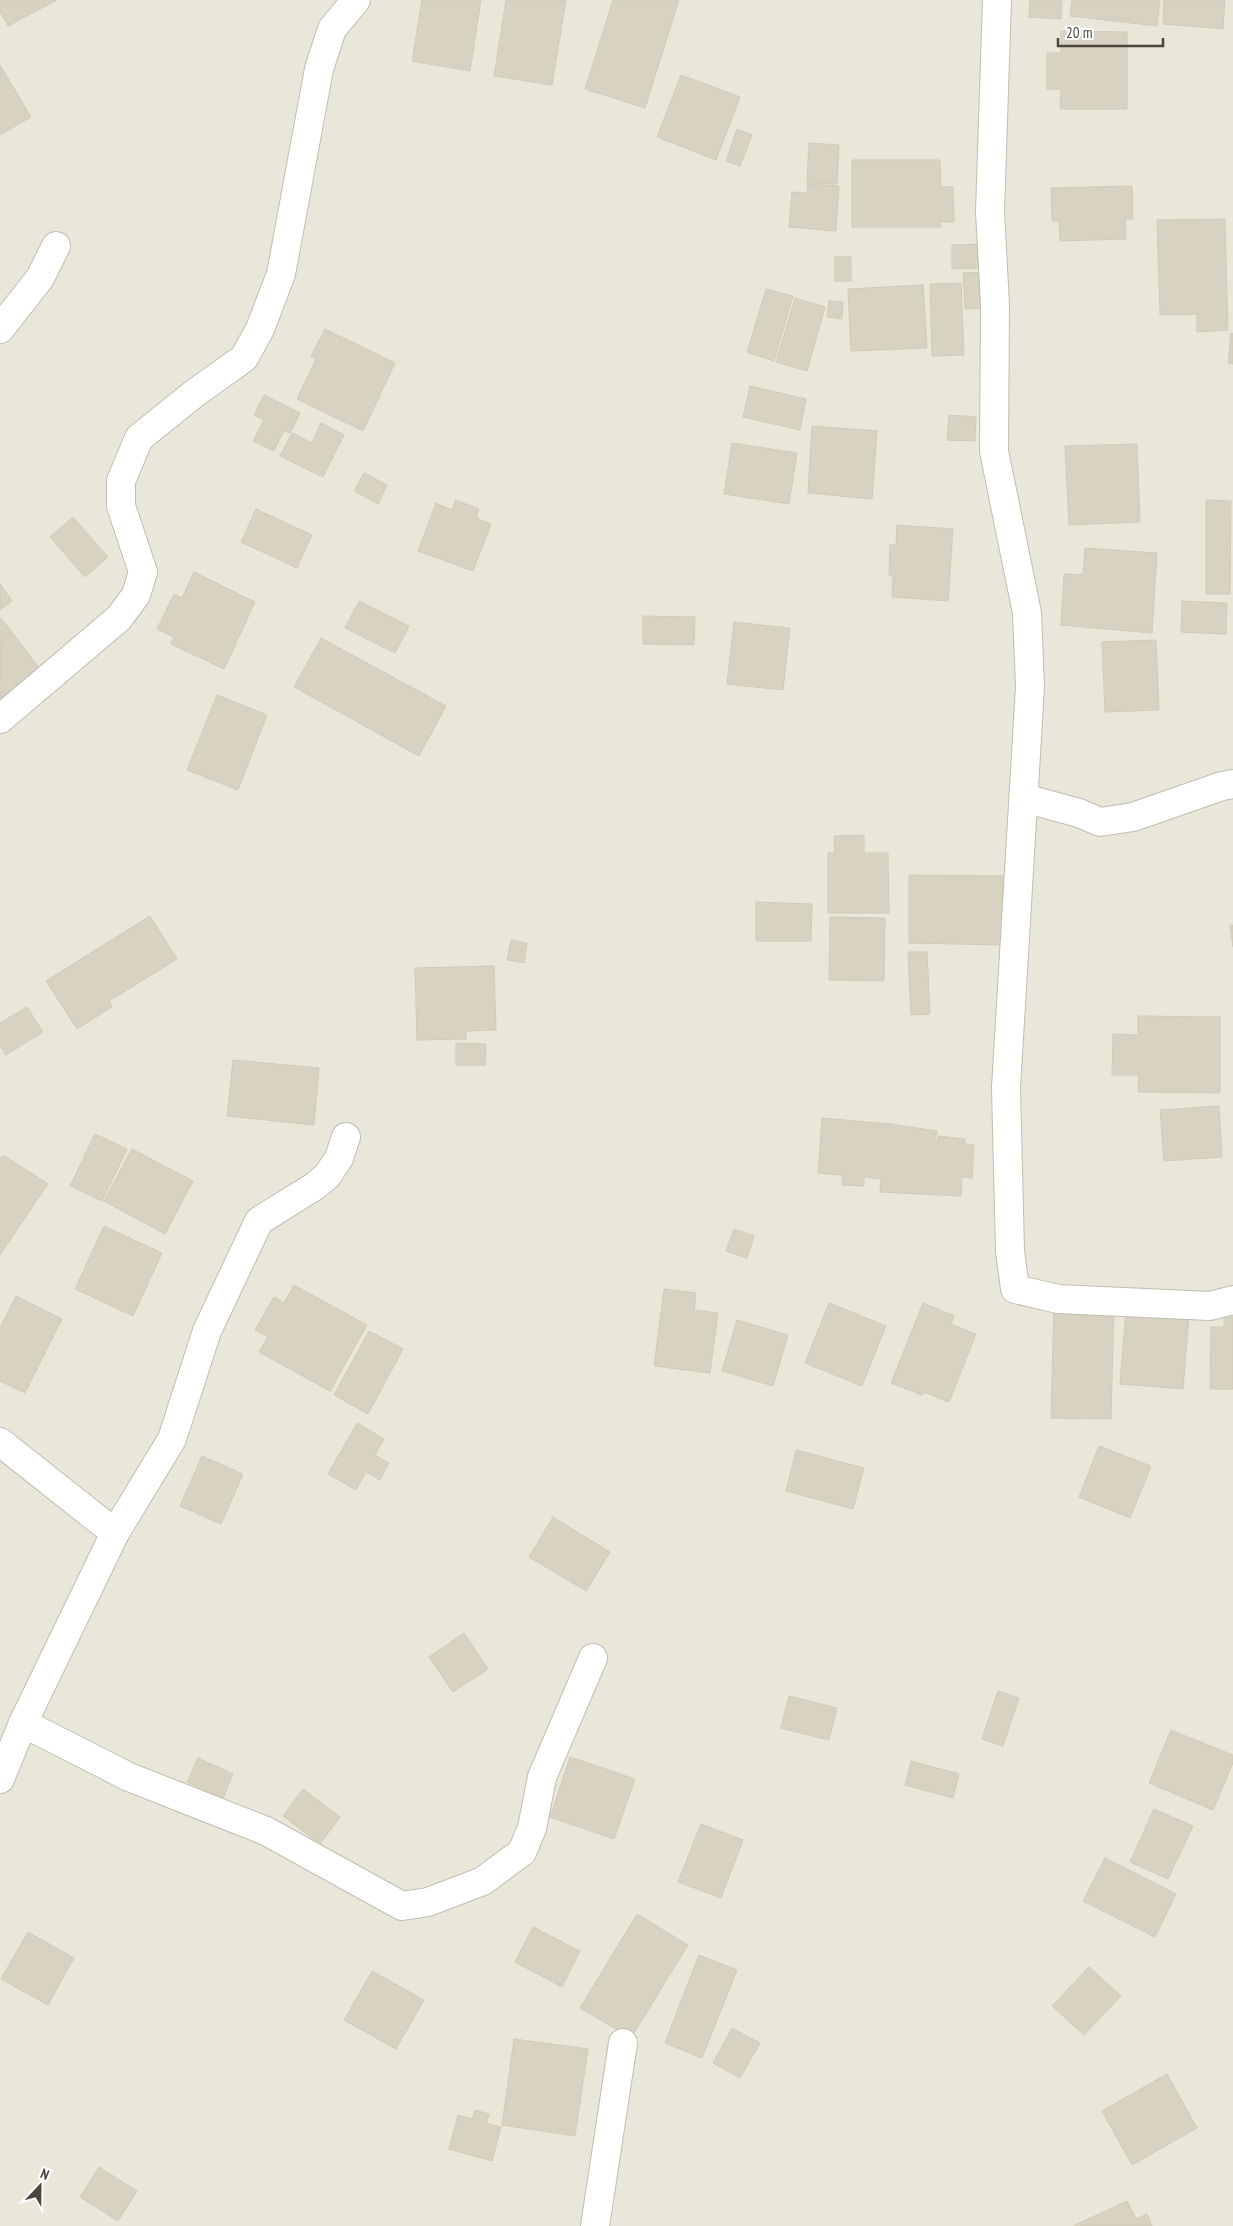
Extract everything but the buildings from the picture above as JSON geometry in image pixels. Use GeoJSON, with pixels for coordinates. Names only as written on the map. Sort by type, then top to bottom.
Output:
{"type":"FeatureCollection","features":[{"type":"Feature","properties":{"kind":"street"},"geometry":{"type":"LineString","coordinates":[[0,719],[119,618],[136,594],[143,572],[121,506],[124,474],[139,438],[195,393],[244,358],[260,329],[281,274],[319,69],[332,29],[356,0]]}},
{"type":"Feature","properties":{"kind":"street"},"geometry":{"type":"LineString","coordinates":[[997,0],[990,212],[995,304],[994,452],[1027,613],[1030,687],[1006,1088],[1010,1251],[1015,1289],[1058,1299],[1210,1306],[1233,1300]]}},
{"type":"Feature","properties":{"kind":"street"},"geometry":{"type":"LineString","coordinates":[[0,329],[40,278],[56,246]]}},
{"type":"Feature","properties":{"kind":"street"},"geometry":{"type":"LineString","coordinates":[[1024,798],[1079,813],[1100,822],[1133,818],[1233,784]]}},
{"type":"Feature","properties":{"kind":"street"},"geometry":{"type":"LineString","coordinates":[[0,1779],[24,1723],[115,1533],[172,1439],[207,1331],[259,1221],[315,1186],[327,1176],[339,1158],[346,1138]]}},
{"type":"Feature","properties":{"kind":"street"},"geometry":{"type":"LineString","coordinates":[[0,1442],[115,1533]]}},
{"type":"Feature","properties":{"kind":"street"},"geometry":{"type":"LineString","coordinates":[[24,1723],[129,1777],[266,1831],[402,1906],[428,1902],[483,1881],[522,1852],[532,1828],[542,1777],[593,1658]]}},
{"type":"Feature","properties":{"kind":"street"},"geometry":{"type":"LineString","coordinates":[[595,2226],[622,2043]]}},
{"type":"Feature","properties":{"kind":"shaded area"},"geometry":{"type":"Polygon","coordinates":[[[0,0],[1233,0],[1233,2226],[0,2226],[0,0]]]}}]}
